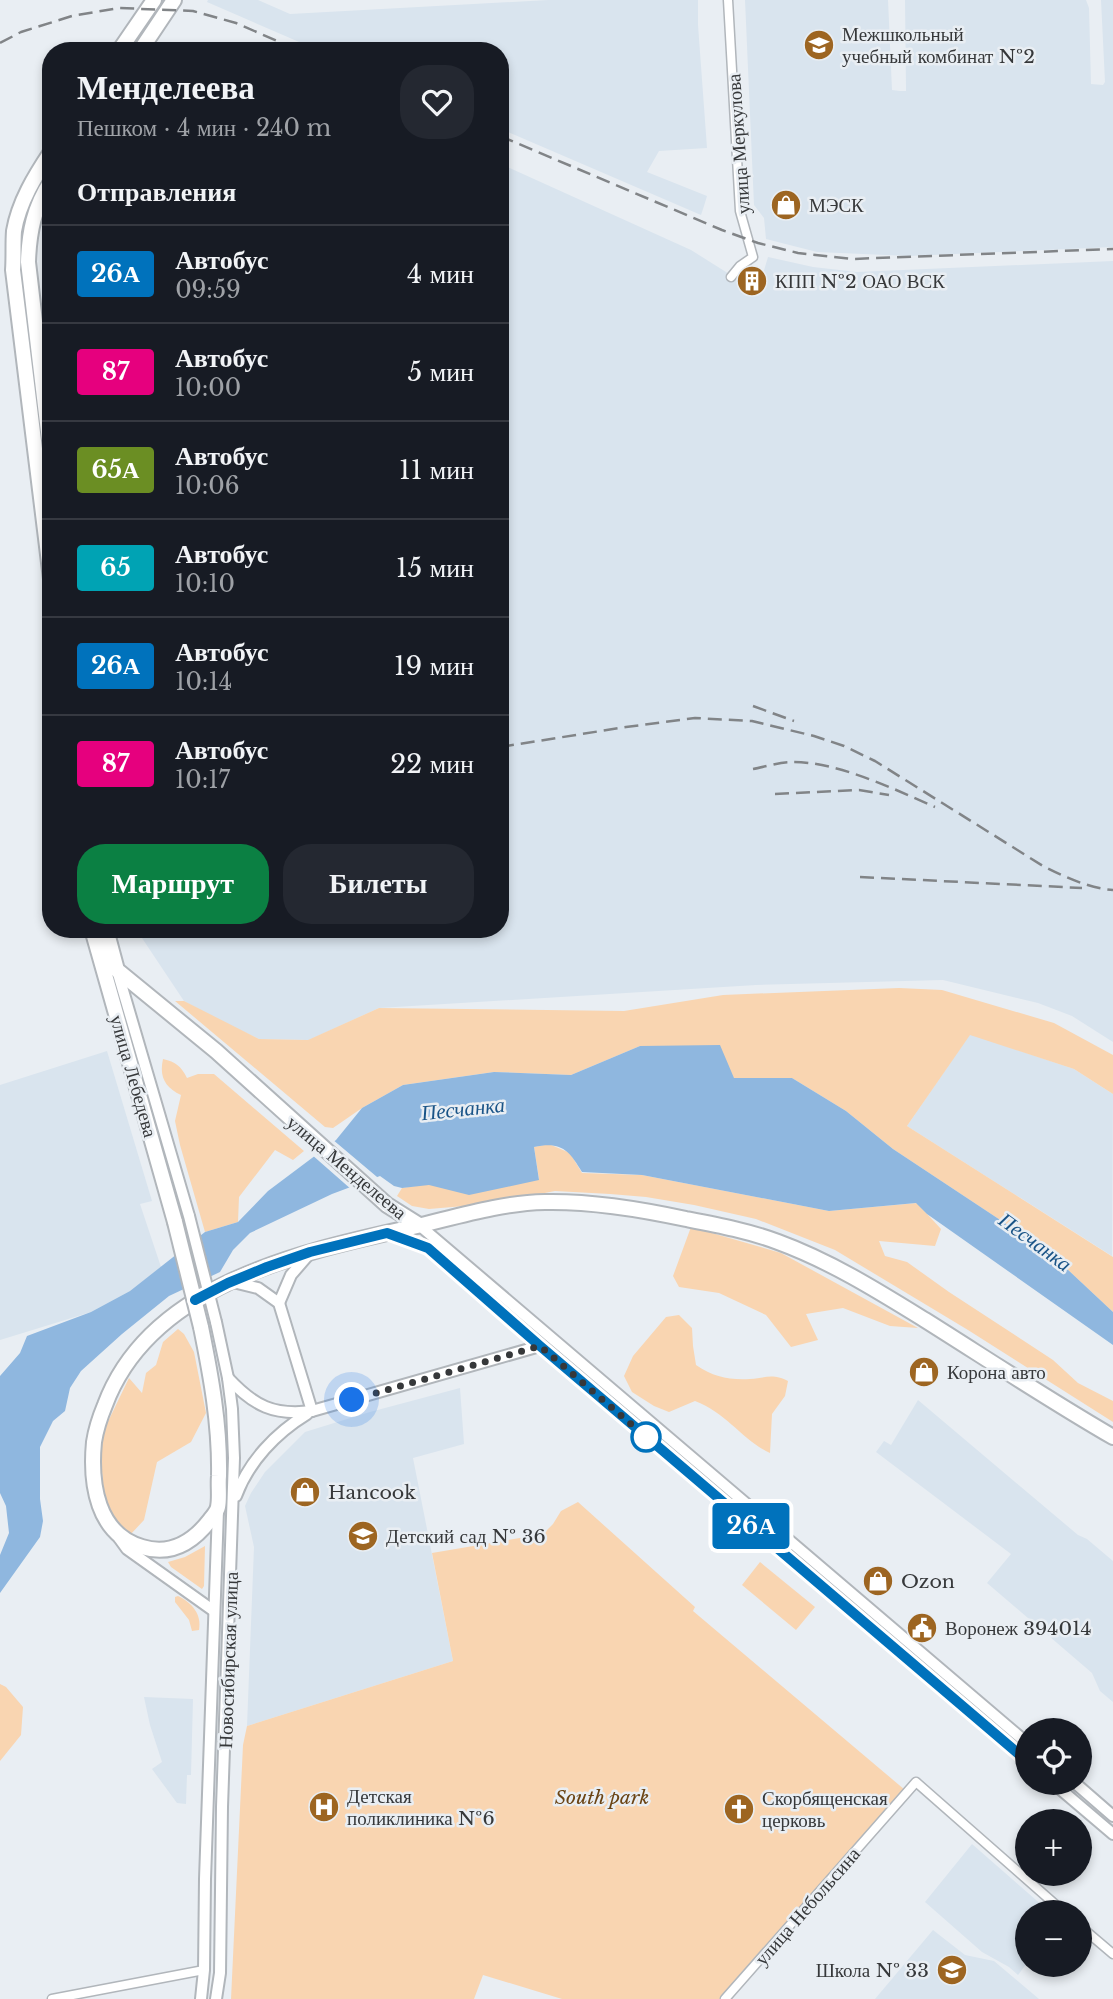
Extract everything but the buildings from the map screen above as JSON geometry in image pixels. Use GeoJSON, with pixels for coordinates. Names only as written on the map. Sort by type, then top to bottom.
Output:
{"type":"FeatureCollection","features":[{"type":"Feature","properties":{"kind":"highway"},"geometry":{"type":"LineString","coordinates":[[125,42],[154,0]]}},
{"type":"Feature","properties":{"kind":"highway"},"geometry":{"type":"LineString","coordinates":[[146,42],[174,0]]}},
{"type":"Feature","properties":{"kind":"highway"},"geometry":{"type":"LineString","coordinates":[[42,166],[20,206],[14,232],[13,270],[42,506]]}},
{"type":"Feature","properties":{"kind":"highway"},"geometry":{"type":"LineString","coordinates":[[42,198],[35,212],[29,237],[28,262],[42,381]]}},
{"type":"Feature","properties":{"kind":"highway","name":"улица Лебедева"},"geometry":{"type":"LineString","coordinates":[[95,938],[175,1222],[201,1326]]}},
{"type":"Feature","properties":{"kind":"highway","name":"улица Лебедева"},"geometry":{"type":"LineString","coordinates":[[108,938],[117,970]]}},
{"type":"Feature","properties":{"kind":"highway","name":"улица Менделеева"},"geometry":{"type":"LineString","coordinates":[[117,970],[216,1051],[413,1227]]}},
{"type":"Feature","properties":{"kind":"highway"},"geometry":{"type":"LineString","coordinates":[[218,1510],[198,1536],[172,1549],[156,1551],[137,1546],[117,1536],[98,1500],[92,1461],[95,1436],[110,1392],[123,1365],[161,1325],[200,1296],[310,1252],[504,1206],[548,1202],[635,1208],[779,1242],[867,1285],[1113,1437]]}},
{"type":"Feature","properties":{"kind":"highway","name":"Новосибирская улица"},"geometry":{"type":"LineString","coordinates":[[201,1326],[216,1409],[218,1510]]}},
{"type":"Feature","properties":{"kind":"street","name":"улица Меркулова"},"geometry":{"type":"LineString","coordinates":[[728,0],[740,211],[753,257],[731,277]]}},
{"type":"Feature","properties":{"kind":"street","name":"улица Лебедева"},"geometry":{"type":"LineString","coordinates":[[117,970],[190,1216],[216,1322]]}},
{"type":"Feature","properties":{"kind":"street","name":"улица Менделеева"},"geometry":{"type":"LineString","coordinates":[[413,1227],[428,1248],[540,1346],[1015,1751]]}},
{"type":"Feature","properties":{"kind":"street","name":"улица Менделеева"},"geometry":{"type":"LineString","coordinates":[[413,1227],[754,1510],[1015,1733]]}},
{"type":"Feature","properties":{"kind":"street","name":"улица Менделеева"},"geometry":{"type":"LineString","coordinates":[[387,1233],[428,1248]]}},
{"type":"Feature","properties":{"kind":"street"},"geometry":{"type":"LineString","coordinates":[[279,1303],[291,1275],[310,1252]]}},
{"type":"Feature","properties":{"kind":"street"},"geometry":{"type":"LineString","coordinates":[[228,1283],[237,1282],[258,1288],[279,1303],[312,1411]]}},
{"type":"Feature","properties":{"kind":"street","name":"Новосибирская улица"},"geometry":{"type":"LineString","coordinates":[[216,1322],[229,1378],[232,1409],[233,1505],[222,1807],[220,1973],[216,1999]]}},
{"type":"Feature","properties":{"kind":"street"},"geometry":{"type":"LineString","coordinates":[[229,1378],[244,1395],[262,1406],[285,1412],[312,1411],[540,1346]]}},
{"type":"Feature","properties":{"kind":"street"},"geometry":{"type":"LineString","coordinates":[[233,1505],[244,1477],[258,1457],[291,1424],[312,1411]]}},
{"type":"Feature","properties":{"kind":"street","name":"Новосибирская улица"},"geometry":{"type":"LineString","coordinates":[[201,1999],[218,1510]]}},
{"type":"Feature","properties":{"kind":"street"},"geometry":{"type":"LineString","coordinates":[[745,1521],[754,1510]]}},
{"type":"Feature","properties":{"kind":"street"},"geometry":{"type":"LineString","coordinates":[[117,1536],[127,1549],[214,1611]]}},
{"type":"Feature","properties":{"kind":"street","name":"улица Небольсина"},"geometry":{"type":"LineString","coordinates":[[726,1999],[916,1782],[1050,1900]]}},
{"type":"Feature","properties":{"kind":"street"},"geometry":{"type":"LineString","coordinates":[[1067,1795],[1113,1834]]}},
{"type":"Feature","properties":{"kind":"street"},"geometry":{"type":"LineString","coordinates":[[1089,1795],[1113,1816]]}},
{"type":"Feature","properties":{"kind":"street"},"geometry":{"type":"LineString","coordinates":[[1092,1936],[1113,1954]]}},
{"type":"Feature","properties":{"kind":"street"},"geometry":{"type":"LineString","coordinates":[[52,1999],[204,1970]]}},
{"type":"Feature","properties":{"kind":"shaded area"},"geometry":{"type":"Polygon","coordinates":[[[258,0],[290,14],[548,0],[698,0],[707,148],[659,151],[647,172],[707,196],[701,215],[509,132],[509,42],[299,42],[207,2],[258,0]]]}},
{"type":"Feature","properties":{"kind":"shaded area"},"geometry":{"type":"Polygon","coordinates":[[[745,0],[888,0],[892,90],[906,91],[905,0],[1086,0],[1089,8],[1091,84],[1103,85],[1101,0],[1113,0],[1113,247],[909,256],[817,252],[766,239],[764,218],[754,205],[745,0]]]}},
{"type":"Feature","properties":{"kind":"shaded area"},"geometry":{"type":"Polygon","coordinates":[[[509,168],[691,250],[761,294],[767,284],[762,277],[768,257],[813,267],[857,272],[1113,261],[1113,1042],[1072,1016],[1038,1003],[943,980],[756,985],[379,1008],[309,1040],[259,1039],[184,1001],[142,938],[509,938],[509,168]]]}},
{"type":"Feature","properties":{"kind":"shaded area"},"geometry":{"type":"Polygon","coordinates":[[[970,1034],[1074,1069],[1113,1094],[1112,1256],[907,1126],[970,1034]]]}},
{"type":"Feature","properties":{"kind":"shaded area"},"geometry":{"type":"Polygon","coordinates":[[[107,1051],[152,1201],[140,1204],[161,1267],[130,1291],[91,1312],[0,1340],[0,1085],[107,1051]]]}},
{"type":"Feature","properties":{"kind":"shaded area"},"geometry":{"type":"Polygon","coordinates":[[[460,1388],[464,1444],[413,1458],[453,1661],[247,1726],[254,1547],[245,1506],[251,1493],[265,1472],[305,1432],[460,1388]]]}},
{"type":"Feature","properties":{"kind":"shaded area"},"geometry":{"type":"Polygon","coordinates":[[[918,1400],[1078,1535],[1087,1539],[1113,1561],[1113,1702],[1100,1691],[1092,1673],[987,1583],[1011,1554],[876,1452],[884,1441],[891,1445],[918,1400]]]}},
{"type":"Feature","properties":{"kind":"shaded area"},"geometry":{"type":"Polygon","coordinates":[[[144,1697],[193,1699],[191,1775],[187,1775],[186,1804],[177,1803],[152,1769],[162,1762],[144,1697]]]}},
{"type":"Feature","properties":{"kind":"shaded area"},"geometry":{"type":"Polygon","coordinates":[[[972,1844],[1015,1882],[1015,1886],[1020,1886],[1036,1900],[1015,1900],[1015,1972],[982,1952],[925,1902],[972,1844]]]}},
{"type":"Feature","properties":{"kind":"shaded area","name":"Школа № 33"},"geometry":{"type":"Polygon","coordinates":[[[933,1930],[965,1955],[994,1961],[1039,1999],[875,1999],[933,1930]]]}},
{"type":"Feature","properties":{"kind":"green space"},"geometry":{"type":"Polygon","coordinates":[[[899,988],[942,990],[1054,1023],[1113,1055],[1113,1094],[1074,1069],[970,1035],[907,1126],[1113,1257],[1113,1312],[1050,1253],[893,1149],[846,1111],[792,1078],[734,1078],[640,1046],[571,1075],[494,1072],[403,1085],[333,1128],[325,1127],[175,1001],[184,1001],[259,1039],[308,1040],[379,1008],[624,1011],[723,995],[899,988]]]}},
{"type":"Feature","properties":{"kind":"green space"},"geometry":{"type":"Polygon","coordinates":[[[163,1059],[178,1065],[187,1078],[198,1074],[214,1074],[304,1151],[293,1160],[275,1150],[239,1197],[238,1222],[205,1232],[175,1121],[181,1095],[164,1081],[163,1059]]]}},
{"type":"Feature","properties":{"kind":"green space"},"geometry":{"type":"Polygon","coordinates":[[[549,1144],[570,1153],[582,1173],[642,1175],[829,1211],[917,1203],[941,1229],[935,1246],[879,1241],[885,1256],[907,1262],[1053,1360],[1078,1383],[1113,1401],[1113,1422],[835,1250],[756,1219],[694,1205],[610,1194],[555,1191],[488,1204],[429,1209],[412,1206],[397,1196],[402,1188],[429,1184],[539,1179],[534,1147],[549,1144]]]}},
{"type":"Feature","properties":{"kind":"green space"},"geometry":{"type":"Polygon","coordinates":[[[691,1227],[781,1253],[918,1328],[890,1326],[843,1308],[806,1314],[818,1340],[791,1347],[766,1315],[719,1293],[679,1287],[673,1276],[691,1227]]]}},
{"type":"Feature","properties":{"kind":"green space"},"geometry":{"type":"Polygon","coordinates":[[[679,1315],[692,1328],[696,1365],[715,1375],[728,1378],[773,1377],[788,1381],[785,1396],[772,1414],[770,1453],[716,1412],[695,1401],[669,1412],[632,1392],[624,1376],[633,1356],[666,1317],[679,1315]]]}},
{"type":"Feature","properties":{"kind":"green space"},"geometry":{"type":"Polygon","coordinates":[[[178,1329],[194,1352],[206,1413],[191,1442],[157,1462],[144,1520],[130,1535],[119,1529],[104,1495],[100,1448],[102,1434],[129,1378],[142,1393],[146,1373],[156,1365],[163,1342],[178,1329]]]}},
{"type":"Feature","properties":{"kind":"green space","name":"South park"},"geometry":{"type":"Polygon","coordinates":[[[578,1502],[695,1607],[693,1611],[905,1790],[721,1999],[562,1999],[483,1975],[474,1999],[231,1999],[243,1745],[247,1726],[453,1661],[432,1553],[543,1534],[561,1511],[578,1502]]]}},
{"type":"Feature","properties":{"kind":"green space"},"geometry":{"type":"Polygon","coordinates":[[[205,1546],[202,1589],[168,1562],[185,1557],[205,1546]]]}},
{"type":"Feature","properties":{"kind":"green space"},"geometry":{"type":"Polygon","coordinates":[[[760,1562],[815,1607],[796,1630],[742,1585],[760,1562]]]}},
{"type":"Feature","properties":{"kind":"green space"},"geometry":{"type":"Polygon","coordinates":[[[178,1596],[195,1610],[200,1624],[199,1630],[192,1631],[189,1620],[175,1602],[175,1597],[178,1596]]]}},
{"type":"Feature","properties":{"kind":"green space"},"geometry":{"type":"Polygon","coordinates":[[[0,1684],[6,1687],[23,1707],[21,1735],[0,1761],[0,1684]]]}},
{"type":"Feature","properties":{"kind":"water","name":"Песчанка"},"geometry":{"type":"Polygon","coordinates":[[[720,1045],[734,1078],[792,1078],[846,1111],[893,1149],[1050,1253],[1113,1312],[1113,1345],[927,1214],[916,1203],[829,1211],[642,1175],[582,1172],[568,1153],[551,1145],[534,1147],[539,1180],[469,1195],[429,1185],[402,1188],[380,1176],[332,1194],[250,1233],[233,1250],[220,1272],[169,1296],[81,1371],[70,1388],[65,1411],[53,1421],[40,1447],[40,1499],[43,1521],[40,1537],[0,1593],[0,1555],[9,1533],[6,1506],[0,1493],[0,1376],[20,1353],[27,1336],[91,1312],[130,1291],[205,1232],[238,1222],[268,1191],[336,1140],[362,1108],[403,1085],[494,1072],[571,1075],[640,1046],[720,1045]]]}},
{"type":"Feature","properties":{"kind":"pier"},"geometry":{"type":"Polygon","coordinates":[[[332,1139],[383,1182],[379,1180],[352,1190],[311,1154],[332,1139]]]}},
{"type":"Feature","properties":{"kind":"railway"},"geometry":{"type":"LineString","coordinates":[[0,43],[21,32],[72,16],[119,8],[193,11],[236,23],[279,42]]}},
{"type":"Feature","properties":{"kind":"railway"},"geometry":{"type":"LineString","coordinates":[[509,140],[722,230],[798,253],[852,259],[1113,249]]}},
{"type":"Feature","properties":{"kind":"railway"},"geometry":{"type":"LineString","coordinates":[[753,706],[794,721]]}},
{"type":"Feature","properties":{"kind":"railway"},"geometry":{"type":"LineString","coordinates":[[509,746],[695,718],[752,721],[844,746],[875,761],[1043,866],[1068,878],[1113,890]]}},
{"type":"Feature","properties":{"kind":"railway"},"geometry":{"type":"LineString","coordinates":[[753,769],[791,762],[827,766],[864,777],[935,807]]}},
{"type":"Feature","properties":{"kind":"railway"},"geometry":{"type":"LineString","coordinates":[[775,794],[859,790],[889,795]]}},
{"type":"Feature","properties":{"kind":"railway"},"geometry":{"type":"LineString","coordinates":[[860,877],[1082,888]]}},
{"type":"Feature","properties":{"kind":"bus line","name":"26А"},"geometry":{"type":"LineString","coordinates":[[195,1300],[267,1267],[310,1252],[387,1233],[428,1248],[1015,1751]]}},
{"type":"Feature","properties":{"kind":"place","name":"Межшкольный учебный комбинат №2"},"geometry":{"type":"Point","coordinates":[819,45]}},
{"type":"Feature","properties":{"kind":"place","name":"МЭСК"},"geometry":{"type":"Point","coordinates":[786,205]}},
{"type":"Feature","properties":{"kind":"place","name":"КПП №2 ОАО ВСК"},"geometry":{"type":"Point","coordinates":[752,281]}},
{"type":"Feature","properties":{"kind":"place","name":"Корона авто"},"geometry":{"type":"Point","coordinates":[924,1372]}},
{"type":"Feature","properties":{"kind":"place","name":"Hancook"},"geometry":{"type":"Point","coordinates":[305,1492]}},
{"type":"Feature","properties":{"kind":"place","name":"Детский сад № 36"},"geometry":{"type":"Point","coordinates":[363,1536]}},
{"type":"Feature","properties":{"kind":"place","name":"Ozon"},"geometry":{"type":"Point","coordinates":[878,1581]}},
{"type":"Feature","properties":{"kind":"place","name":"Воронеж 394014"},"geometry":{"type":"Point","coordinates":[922,1628]}},
{"type":"Feature","properties":{"kind":"place","name":"Детская поликлиника №6"},"geometry":{"type":"Point","coordinates":[324,1807]}},
{"type":"Feature","properties":{"kind":"place","name":"Скорбященская церковь"},"geometry":{"type":"Point","coordinates":[739,1809]}},
{"type":"Feature","properties":{"kind":"place","name":"Школа № 33"},"geometry":{"type":"Point","coordinates":[952,1970]}},
{"type":"Feature","properties":{"kind":"route"},"geometry":{"type":"LineString","coordinates":[[352,1400],[540,1346],[646,1437]]}}]}
